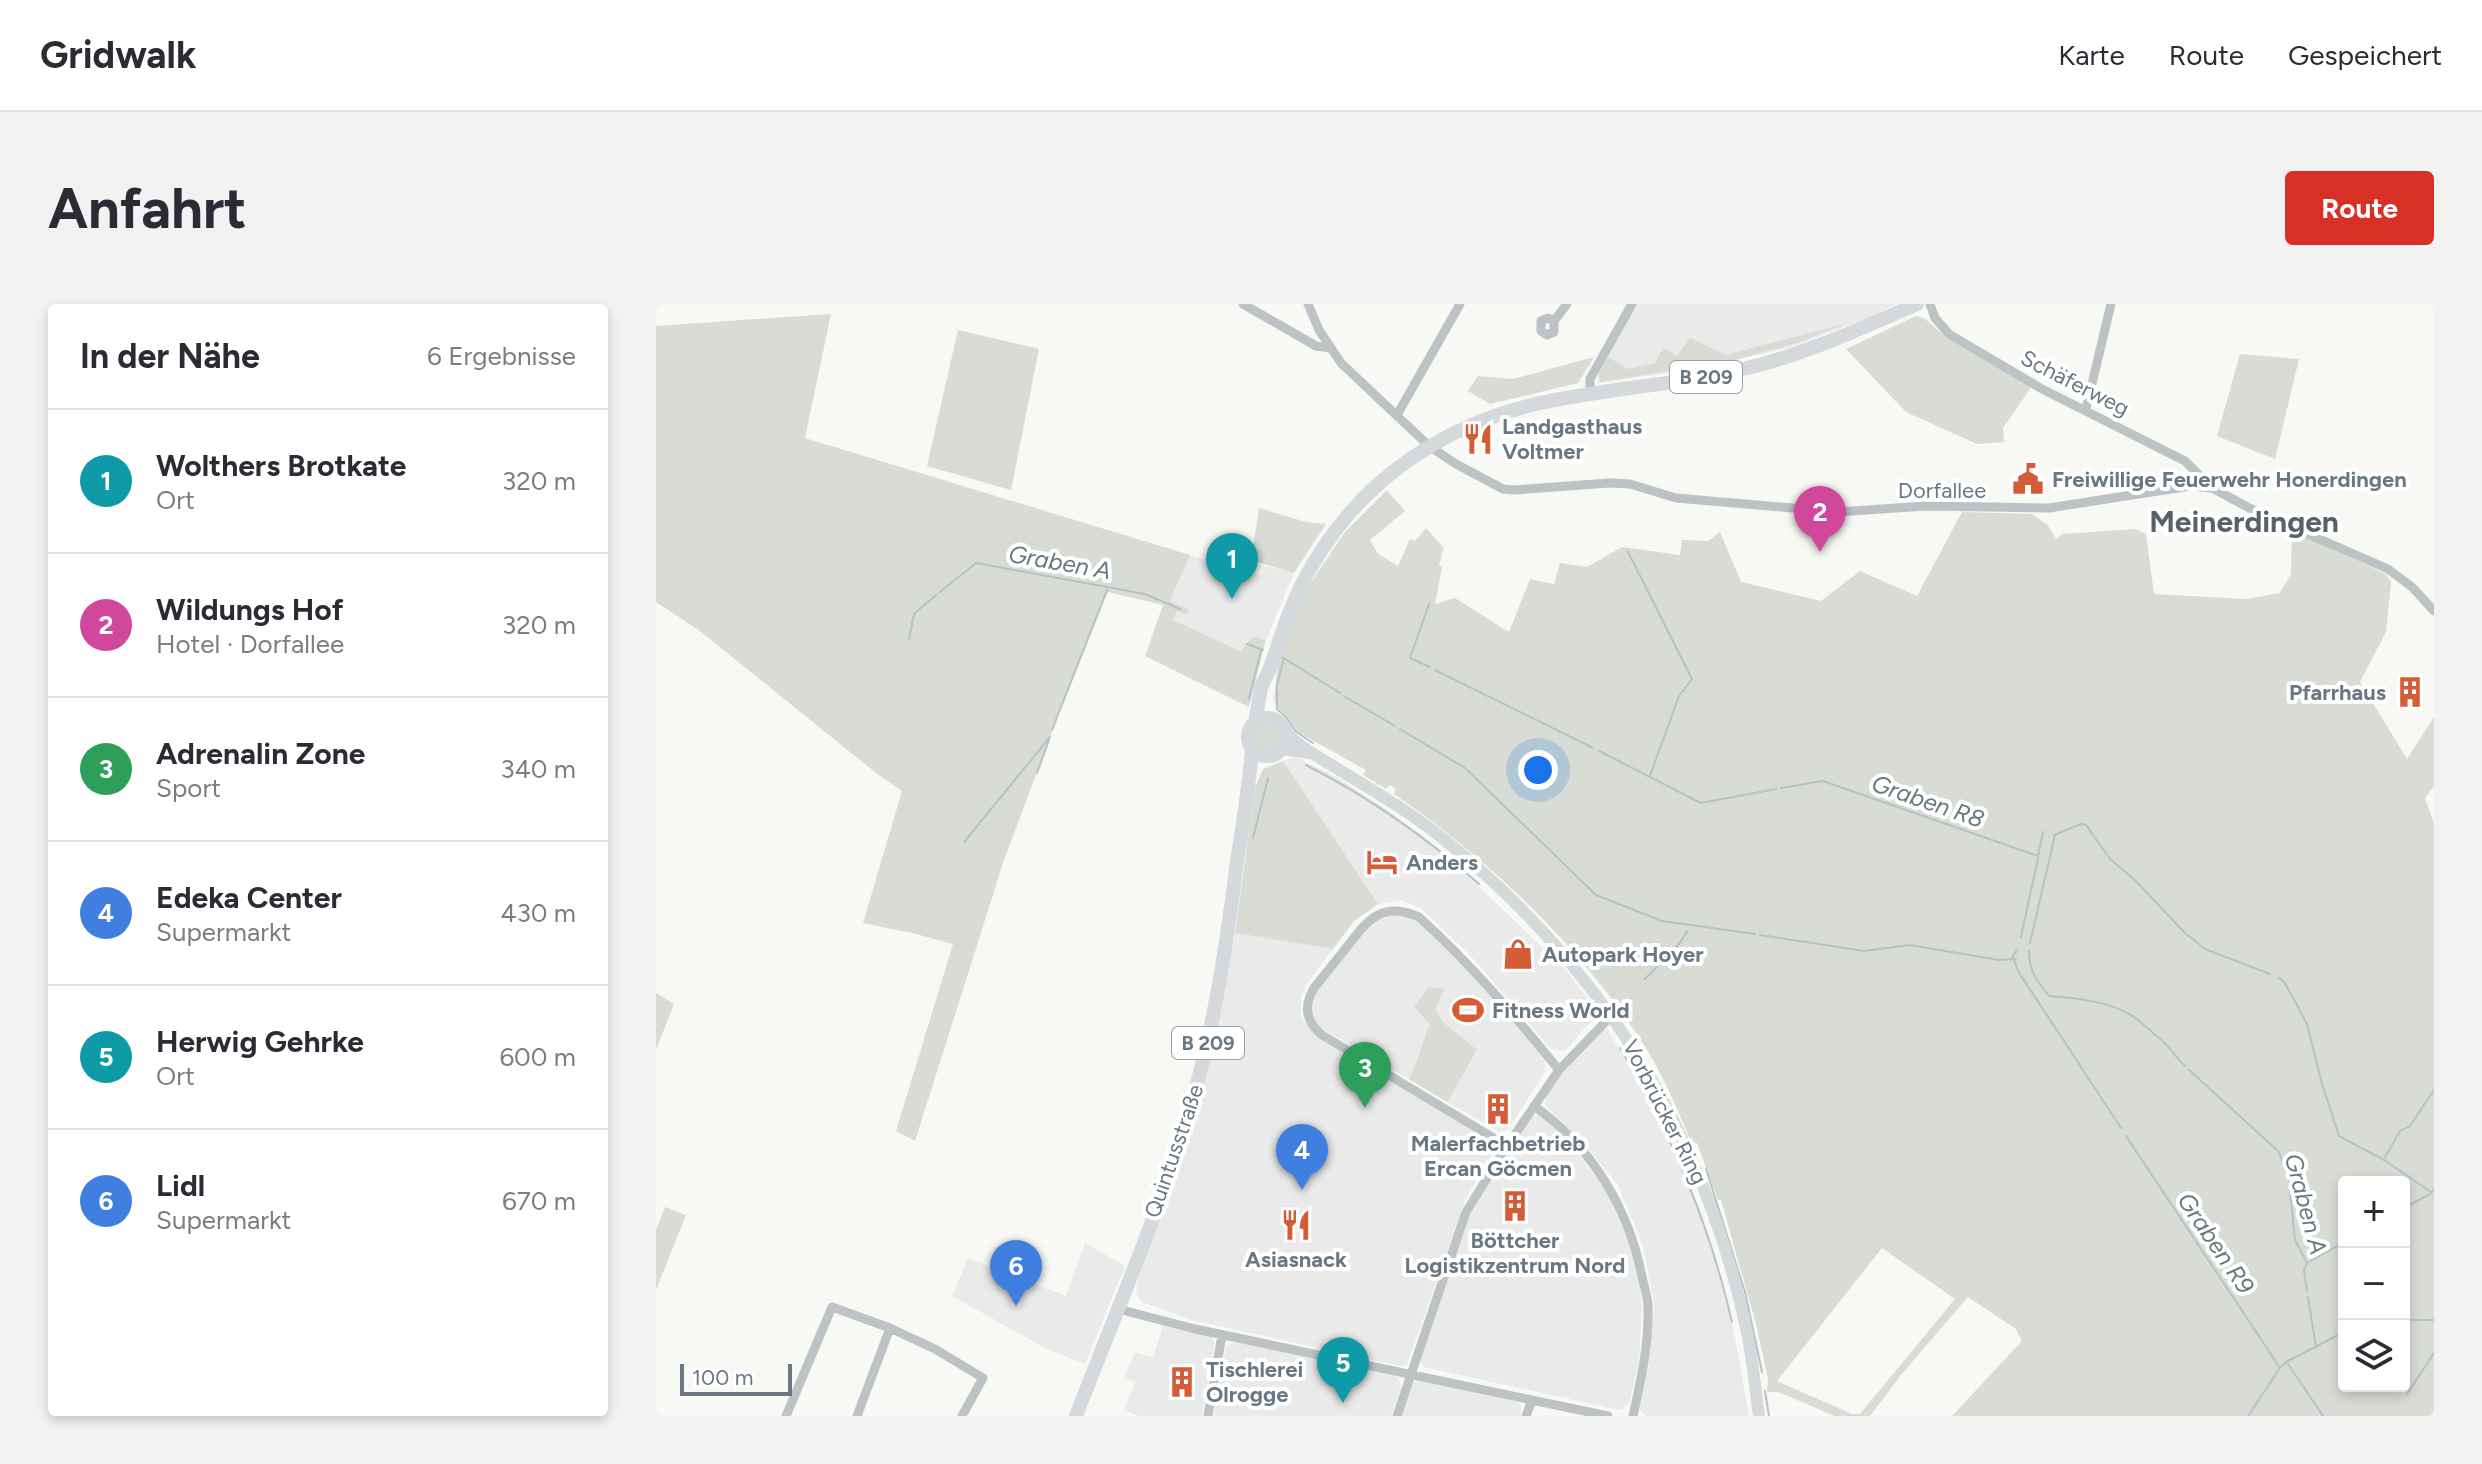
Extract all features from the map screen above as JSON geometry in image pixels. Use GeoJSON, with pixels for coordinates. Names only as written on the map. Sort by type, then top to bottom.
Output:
{"type":"FeatureCollection","features":[{"type":"Feature","properties":{"kind":"main road","name":"B 209"},"geometry":{"type":"LineString","coordinates":[[1252,749],[1249,733],[1255,724],[1262,684],[1300,587],[1342,522],[1378,482],[1429,446],[1466,426],[1510,411],[1762,365],[1831,341],[1917,304]]}},
{"type":"Feature","properties":{"kind":"main road","name":"B 209"},"geometry":{"type":"LineString","coordinates":[[1268,673],[1272,719]]}},
{"type":"Feature","properties":{"kind":"main road"},"geometry":{"type":"LineString","coordinates":[[1252,749],[1267,756],[1275,754],[1284,741],[1281,725],[1272,719],[1263,719],[1255,724]]}},
{"type":"Feature","properties":{"kind":"main road","name":"Vorbrücker Ring"},"geometry":{"type":"LineString","coordinates":[[1284,741],[1312,753],[1394,802],[1469,860],[1542,930],[1612,1015],[1671,1114],[1707,1196],[1743,1313],[1759,1416]]}},
{"type":"Feature","properties":{"kind":"main road","name":"Quintusstraße"},"geometry":{"type":"LineString","coordinates":[[1076,1416],[1172,1162],[1205,1055],[1217,1000],[1250,782],[1252,749]]}},
{"type":"Feature","properties":{"kind":"main road","name":"Quintusstraße"},"geometry":{"type":"LineString","coordinates":[[1250,782],[1267,756]]}},
{"type":"Feature","properties":{"kind":"street"},"geometry":{"type":"LineString","coordinates":[[1243,304],[1316,346],[1330,348]]}},
{"type":"Feature","properties":{"kind":"street"},"geometry":{"type":"LineString","coordinates":[[1308,304],[1330,348]]}},
{"type":"Feature","properties":{"kind":"street"},"geometry":{"type":"LineString","coordinates":[[1397,415],[1460,304]]}},
{"type":"Feature","properties":{"kind":"street"},"geometry":{"type":"LineString","coordinates":[[1554,321],[1567,304]]}},
{"type":"Feature","properties":{"kind":"street"},"geometry":{"type":"LineString","coordinates":[[1590,394],[1590,379],[1632,304]]}},
{"type":"Feature","properties":{"kind":"street","name":"Schäferweg"},"geometry":{"type":"LineString","coordinates":[[1930,304],[1935,318],[1949,334],[2042,389],[2185,461],[2212,488]]}},
{"type":"Feature","properties":{"kind":"street"},"geometry":{"type":"LineString","coordinates":[[2086,409],[2111,304]]}},
{"type":"Feature","properties":{"kind":"street","name":"Dorfallee"},"geometry":{"type":"LineString","coordinates":[[1330,348],[1355,377],[1429,446],[1503,489],[1630,484],[1676,498],[1838,512],[1925,506],[2049,508],[2190,486],[2212,488],[2255,511],[2388,569],[2412,587],[2434,611]]}},
{"type":"Feature","properties":{"kind":"street"},"geometry":{"type":"LineString","coordinates":[[2190,486],[2193,469]]}},
{"type":"Feature","properties":{"kind":"street"},"geometry":{"type":"LineString","coordinates":[[1507,1146],[1322,1035],[1310,1024],[1307,1015],[1309,997],[1314,988],[1367,922],[1384,912],[1411,914],[1419,917],[1463,958],[1510,1009],[1559,1070]]}},
{"type":"Feature","properties":{"kind":"street"},"geometry":{"type":"LineString","coordinates":[[1397,1416],[1466,1212],[1559,1070],[1612,1015]]}},
{"type":"Feature","properties":{"kind":"street"},"geometry":{"type":"LineString","coordinates":[[1534,1106],[1572,1141],[1611,1188],[1636,1247],[1648,1304],[1644,1362],[1633,1416]]}},
{"type":"Feature","properties":{"kind":"street"},"geometry":{"type":"LineString","coordinates":[[786,1416],[832,1307],[890,1328],[935,1349],[983,1378],[962,1416]]}},
{"type":"Feature","properties":{"kind":"street"},"geometry":{"type":"LineString","coordinates":[[1118,1309],[1222,1335],[1608,1416]]}},
{"type":"Feature","properties":{"kind":"street"},"geometry":{"type":"LineString","coordinates":[[857,1416],[890,1328]]}},
{"type":"Feature","properties":{"kind":"street"},"geometry":{"type":"LineString","coordinates":[[1208,1416],[1222,1335]]}},
{"type":"Feature","properties":{"kind":"street"},"geometry":{"type":"LineString","coordinates":[[1526,1416],[1532,1400]]}},
{"type":"Feature","properties":{"kind":"shaded area"},"geometry":{"type":"Polygon","coordinates":[[[1636,304],[1895,304],[1873,316],[1791,347],[1696,369],[1597,383],[1599,371],[1636,304]]]}},
{"type":"Feature","properties":{"kind":"shaded area"},"geometry":{"type":"Polygon","coordinates":[[[831,314],[805,438],[1190,555],[1170,601],[1189,610],[1186,615],[1177,611],[1173,620],[1240,651],[1253,637],[1266,640],[1249,707],[1145,656],[1163,605],[1108,592],[1003,863],[915,1141],[896,1131],[953,944],[863,923],[902,791],[700,631],[656,602],[656,326],[831,314]]]}},
{"type":"Feature","properties":{"kind":"shaded area"},"geometry":{"type":"Polygon","coordinates":[[[1916,316],[1924,318],[1947,338],[2032,386],[2003,428],[2004,442],[1977,444],[1906,412],[1846,349],[1916,316]]]}},
{"type":"Feature","properties":{"kind":"shaded area"},"geometry":{"type":"Polygon","coordinates":[[[1848,323],[1797,343],[1724,363],[1600,382],[1599,374],[1608,357],[1628,369],[1655,363],[1663,348],[1677,356],[1690,338],[1726,355],[1848,323]]]}},
{"type":"Feature","properties":{"kind":"shaded area"},"geometry":{"type":"Polygon","coordinates":[[[958,330],[1039,349],[1011,490],[927,466],[958,330]]]}},
{"type":"Feature","properties":{"kind":"shaded area"},"geometry":{"type":"Polygon","coordinates":[[[2240,354],[2299,359],[2275,459],[2217,436],[2240,354]]]}},
{"type":"Feature","properties":{"kind":"shaded area"},"geometry":{"type":"Polygon","coordinates":[[[1594,357],[1578,383],[1490,404],[1468,391],[1478,376],[1513,379],[1594,357]]]}},
{"type":"Feature","properties":{"kind":"shaded area"},"geometry":{"type":"Polygon","coordinates":[[[1387,490],[1405,511],[1370,540],[1378,554],[1398,566],[1410,539],[1415,541],[1426,528],[1444,548],[1435,604],[1455,598],[1509,632],[1530,579],[1554,584],[1560,563],[1587,567],[1622,547],[1680,555],[1682,540],[1708,541],[1720,532],[1741,582],[1821,601],[1860,571],[1917,596],[1962,512],[2032,514],[2048,525],[2056,539],[2062,534],[2135,529],[2146,534],[2154,594],[2246,599],[2280,593],[2291,574],[2292,531],[2386,574],[2391,582],[2386,632],[2360,682],[2407,759],[2434,717],[2434,786],[2425,798],[2434,824],[2434,1416],[1952,1416],[2022,1341],[2016,1329],[1968,1297],[1870,1416],[1835,1416],[1778,1392],[1767,1392],[1768,1379],[1756,1324],[1721,1200],[1718,1200],[1697,1143],[1692,1144],[1660,1073],[1622,1013],[1565,942],[1500,878],[1394,794],[1396,789],[1390,785],[1386,789],[1363,775],[1366,770],[1296,731],[1289,718],[1276,706],[1278,663],[1308,587],[1344,533],[1387,490]],[[1882,1248],[1777,1381],[1852,1414],[1860,1414],[1955,1299],[1882,1248]]]}},
{"type":"Feature","properties":{"kind":"shaded area"},"geometry":{"type":"Polygon","coordinates":[[[1259,508],[1306,522],[1326,524],[1294,573],[1251,560],[1259,508]]]}},
{"type":"Feature","properties":{"kind":"shaded area"},"geometry":{"type":"Polygon","coordinates":[[[1190,555],[1262,576],[1266,566],[1294,573],[1266,640],[1253,637],[1240,651],[1173,620],[1177,611],[1170,601],[1190,555]]]}},
{"type":"Feature","properties":{"kind":"shaded area"},"geometry":{"type":"Polygon","coordinates":[[[1267,722],[1273,723],[1281,731],[1281,743],[1273,751],[1267,752],[1261,751],[1253,743],[1252,737],[1253,731],[1261,723],[1267,722]]]}},
{"type":"Feature","properties":{"kind":"shaded area"},"geometry":{"type":"Polygon","coordinates":[[[1295,757],[1335,776],[1387,810],[1457,866],[1566,970],[1598,1013],[1565,1051],[1551,1049],[1470,955],[1421,908],[1400,900],[1378,904],[1283,761],[1295,757]]]}},
{"type":"Feature","properties":{"kind":"shaded area"},"geometry":{"type":"Polygon","coordinates":[[[1283,761],[1378,904],[1354,921],[1333,949],[1235,933],[1255,788],[1263,769],[1283,761]]]}},
{"type":"Feature","properties":{"kind":"shaded area"},"geometry":{"type":"Polygon","coordinates":[[[1383,913],[1417,919],[1463,961],[1540,1051],[1545,1072],[1508,1130],[1499,1132],[1319,1027],[1312,1013],[1318,986],[1361,930],[1383,913]]]}},
{"type":"Feature","properties":{"kind":"shaded area"},"geometry":{"type":"Polygon","coordinates":[[[1235,933],[1333,949],[1308,982],[1301,997],[1301,1017],[1312,1032],[1327,1044],[1493,1141],[1495,1150],[1465,1200],[1407,1365],[1192,1320],[1142,1302],[1136,1293],[1137,1282],[1199,1101],[1235,933]]]}},
{"type":"Feature","properties":{"kind":"shaded area"},"geometry":{"type":"Polygon","coordinates":[[[1429,987],[1444,989],[1435,1010],[1444,1023],[1477,1050],[1447,1102],[1409,1079],[1430,1024],[1414,1007],[1429,987]]]}},
{"type":"Feature","properties":{"kind":"shaded area"},"geometry":{"type":"Polygon","coordinates":[[[656,993],[674,1004],[656,1050],[656,993]]]}},
{"type":"Feature","properties":{"kind":"shaded area"},"geometry":{"type":"Polygon","coordinates":[[[1607,1028],[1649,1102],[1691,1189],[1734,1332],[1749,1416],[1646,1416],[1640,1409],[1649,1363],[1654,1304],[1643,1246],[1618,1185],[1578,1137],[1546,1106],[1546,1093],[1600,1029],[1607,1028]]]}},
{"type":"Feature","properties":{"kind":"shaded area"},"geometry":{"type":"Polygon","coordinates":[[[1541,1115],[1570,1144],[1606,1190],[1632,1249],[1642,1304],[1639,1362],[1629,1404],[1620,1410],[1424,1367],[1420,1361],[1471,1212],[1531,1116],[1541,1115]]]}},
{"type":"Feature","properties":{"kind":"shaded area"},"geometry":{"type":"Polygon","coordinates":[[[665,1207],[686,1215],[656,1290],[656,1230],[665,1207]]]}},
{"type":"Feature","properties":{"kind":"shaded area"},"geometry":{"type":"Polygon","coordinates":[[[1085,1243],[1125,1266],[1085,1364],[1047,1349],[952,1296],[968,1258],[1066,1296],[1085,1243]]]}},
{"type":"Feature","properties":{"kind":"shaded area"},"geometry":{"type":"Polygon","coordinates":[[[1163,1326],[1210,1336],[1215,1342],[1202,1416],[1139,1416],[1124,1410],[1135,1382],[1124,1378],[1135,1352],[1153,1358],[1163,1326]]]}},
{"type":"Feature","properties":{"kind":"shaded area"},"geometry":{"type":"Polygon","coordinates":[[[1235,1342],[1398,1377],[1401,1386],[1391,1416],[1214,1416],[1226,1346],[1235,1342]]]}},
{"type":"Feature","properties":{"kind":"shaded area"},"geometry":{"type":"Polygon","coordinates":[[[1419,1379],[1518,1402],[1522,1409],[1520,1416],[1402,1416],[1413,1383],[1419,1379]]]}},
{"type":"Feature","properties":{"kind":"waterway"},"geometry":{"type":"LineString","coordinates":[[1628,552],[1692,679],[1679,696],[1650,776]]}},
{"type":"Feature","properties":{"kind":"waterway","name":"Graben A"},"geometry":{"type":"LineString","coordinates":[[940,592],[976,563],[1145,594],[1180,609]]}},
{"type":"Feature","properties":{"kind":"waterway"},"geometry":{"type":"LineString","coordinates":[[1052,730],[1107,590]]}},
{"type":"Feature","properties":{"kind":"waterway","name":"Graben A"},"geometry":{"type":"LineString","coordinates":[[909,639],[914,614],[936,595]]}},
{"type":"Feature","properties":{"kind":"waterway","name":"Graben R8"},"geometry":{"type":"LineString","coordinates":[[1429,604],[1410,658],[1430,667]]}},
{"type":"Feature","properties":{"kind":"waterway","name":"Graben A"},"geometry":{"type":"LineString","coordinates":[[1247,644],[1263,650]]}},
{"type":"Feature","properties":{"kind":"waterway"},"geometry":{"type":"LineString","coordinates":[[1249,699],[1261,650]]}},
{"type":"Feature","properties":{"kind":"waterway","name":"Graben A"},"geometry":{"type":"LineString","coordinates":[[1282,657],[1340,693]]}},
{"type":"Feature","properties":{"kind":"waterway"},"geometry":{"type":"LineString","coordinates":[[1284,658],[1277,685],[1277,709],[1295,731],[1313,743]]}},
{"type":"Feature","properties":{"kind":"waterway","name":"Graben R8"},"geometry":{"type":"LineString","coordinates":[[1435,670],[1593,748]]}},
{"type":"Feature","properties":{"kind":"waterway","name":"Graben A"},"geometry":{"type":"LineString","coordinates":[[1344,696],[1395,726]]}},
{"type":"Feature","properties":{"kind":"waterway","name":"Graben A"},"geometry":{"type":"LineString","coordinates":[[1400,729],[1465,768],[1596,895],[1662,921],[1755,934]]}},
{"type":"Feature","properties":{"kind":"waterway"},"geometry":{"type":"LineString","coordinates":[[964,842],[1050,737]]}},
{"type":"Feature","properties":{"kind":"waterway"},"geometry":{"type":"LineString","coordinates":[[1037,773],[1049,740]]}},
{"type":"Feature","properties":{"kind":"waterway","name":"Graben R8"},"geometry":{"type":"LineString","coordinates":[[1599,751],[1701,803],[1776,789]]}},
{"type":"Feature","properties":{"kind":"waterway"},"geometry":{"type":"LineString","coordinates":[[1306,765],[1396,819],[1479,884]]}},
{"type":"Feature","properties":{"kind":"waterway"},"geometry":{"type":"LineString","coordinates":[[1253,838],[1268,778]]}},
{"type":"Feature","properties":{"kind":"waterway","name":"Graben R8"},"geometry":{"type":"LineString","coordinates":[[1781,788],[1823,781],[2038,856],[2043,832]]}},
{"type":"Feature","properties":{"kind":"waterway","name":"Graben R8"},"geometry":{"type":"LineString","coordinates":[[2054,835],[2081,824],[2086,825],[2110,859],[2135,880],[2185,933],[2205,949],[2270,974]]}},
{"type":"Feature","properties":{"kind":"waterway"},"geometry":{"type":"LineString","coordinates":[[2030,943],[2055,835]]}},
{"type":"Feature","properties":{"kind":"waterway"},"geometry":{"type":"LineString","coordinates":[[2021,937],[2038,858]]}},
{"type":"Feature","properties":{"kind":"waterway"},"geometry":{"type":"LineString","coordinates":[[1645,979],[1687,931]]}},
{"type":"Feature","properties":{"kind":"waterway","name":"Graben A"},"geometry":{"type":"LineString","coordinates":[[1760,935],[1864,951],[1909,945],[1999,960],[2016,959]]}},
{"type":"Feature","properties":{"kind":"waterway"},"geometry":{"type":"LineString","coordinates":[[2011,959],[2017,950]]}},
{"type":"Feature","properties":{"kind":"waterway","name":"Graben A"},"geometry":{"type":"LineString","coordinates":[[2029,951],[2034,975],[2049,996],[2101,1003],[2129,1014],[2163,1041],[2185,1066]]}},
{"type":"Feature","properties":{"kind":"waterway","name":"Graben R9"},"geometry":{"type":"LineString","coordinates":[[2014,960],[2018,971],[2121,1128]]}},
{"type":"Feature","properties":{"kind":"waterway","name":"Graben R8"},"geometry":{"type":"LineString","coordinates":[[2279,978],[2285,983],[2307,1024],[2339,1136],[2384,1160],[2431,1192]]}},
{"type":"Feature","properties":{"kind":"waterway"},"geometry":{"type":"LineString","coordinates":[[1620,1048],[1687,1180],[1712,1249],[1732,1322]]}},
{"type":"Feature","properties":{"kind":"waterway","name":"Graben A"},"geometry":{"type":"LineString","coordinates":[[2188,1069],[2279,1152],[2289,1181],[2295,1240],[2307,1263],[2304,1270],[2307,1291]]}},
{"type":"Feature","properties":{"kind":"waterway"},"geometry":{"type":"LineString","coordinates":[[2384,1159],[2400,1131],[2410,1126],[2434,1090]]}},
{"type":"Feature","properties":{"kind":"waterway","name":"Graben R9"},"geometry":{"type":"LineString","coordinates":[[2126,1136],[2280,1368]]}},
{"type":"Feature","properties":{"kind":"waterway"},"geometry":{"type":"LineString","coordinates":[[1706,1169],[1745,1292],[1762,1372]]}},
{"type":"Feature","properties":{"kind":"waterway"},"geometry":{"type":"LineString","coordinates":[[2410,1205],[2434,1189]]}},
{"type":"Feature","properties":{"kind":"waterway"},"geometry":{"type":"LineString","coordinates":[[2307,1263],[2338,1245]]}},
{"type":"Feature","properties":{"kind":"waterway","name":"Graben A"},"geometry":{"type":"LineString","coordinates":[[2308,1297],[2316,1348]]}},
{"type":"Feature","properties":{"kind":"waterway"},"geometry":{"type":"LineString","coordinates":[[2410,1320],[2434,1320]]}},
{"type":"Feature","properties":{"kind":"waterway"},"geometry":{"type":"LineString","coordinates":[[2248,1416],[2286,1362],[2338,1335]]}},
{"type":"Feature","properties":{"kind":"waterway"},"geometry":{"type":"LineString","coordinates":[[2407,1394],[2434,1353]]}},
{"type":"Feature","properties":{"kind":"waterway"},"geometry":{"type":"LineString","coordinates":[[2288,1364],[2323,1416]]}},
{"type":"Feature","properties":{"kind":"waterway"},"geometry":{"type":"LineString","coordinates":[[1765,1391],[1769,1416]]}},
{"type":"Feature","properties":{"kind":"place","name":"Landgasthaus Voltmer"},"geometry":{"type":"Point","coordinates":[1478,439]}},
{"type":"Feature","properties":{"kind":"place","name":"Freiwillige Feuerwehr Honerdingen"},"geometry":{"type":"Point","coordinates":[2028,479]}},
{"type":"Feature","properties":{"kind":"place","name":"Wildungs Hof"},"geometry":{"type":"Point","coordinates":[1820,552]}},
{"type":"Feature","properties":{"kind":"place","name":"Wolthers Brotkate"},"geometry":{"type":"Point","coordinates":[1232,599]}},
{"type":"Feature","properties":{"kind":"place","name":"Pfarrhaus"},"geometry":{"type":"Point","coordinates":[2410,692]}},
{"type":"Feature","properties":{"kind":"place","name":"Anders"},"geometry":{"type":"Point","coordinates":[1382,862]}},
{"type":"Feature","properties":{"kind":"place","name":"Autopark Hoyer"},"geometry":{"type":"Point","coordinates":[1518,954]}},
{"type":"Feature","properties":{"kind":"place","name":"Fitness World"},"geometry":{"type":"Point","coordinates":[1468,1010]}},
{"type":"Feature","properties":{"kind":"place","name":"Adrenalin Zone"},"geometry":{"type":"Point","coordinates":[1365,1108]}},
{"type":"Feature","properties":{"kind":"place","name":"Malerfachbetrieb Ercan Göcmen"},"geometry":{"type":"Point","coordinates":[1498,1109]}},
{"type":"Feature","properties":{"kind":"place","name":"Edeka Center"},"geometry":{"type":"Point","coordinates":[1302,1190]}},
{"type":"Feature","properties":{"kind":"place","name":"Böttcher Logistikzentrum Nord"},"geometry":{"type":"Point","coordinates":[1515,1206]}},
{"type":"Feature","properties":{"kind":"place","name":"Asiasnack"},"geometry":{"type":"Point","coordinates":[1296,1225]}},
{"type":"Feature","properties":{"kind":"place","name":"Lidl"},"geometry":{"type":"Point","coordinates":[1016,1306]}},
{"type":"Feature","properties":{"kind":"place","name":"Tischlerei Olrogge"},"geometry":{"type":"Point","coordinates":[1182,1382]}},
{"type":"Feature","properties":{"kind":"place","name":"Herwig Gehrke"},"geometry":{"type":"Point","coordinates":[1343,1403]}},
{"type":"Feature","properties":{"kind":"district","name":"Meinerdingen"},"geometry":{"type":"Point","coordinates":[2244,521]}}]}
